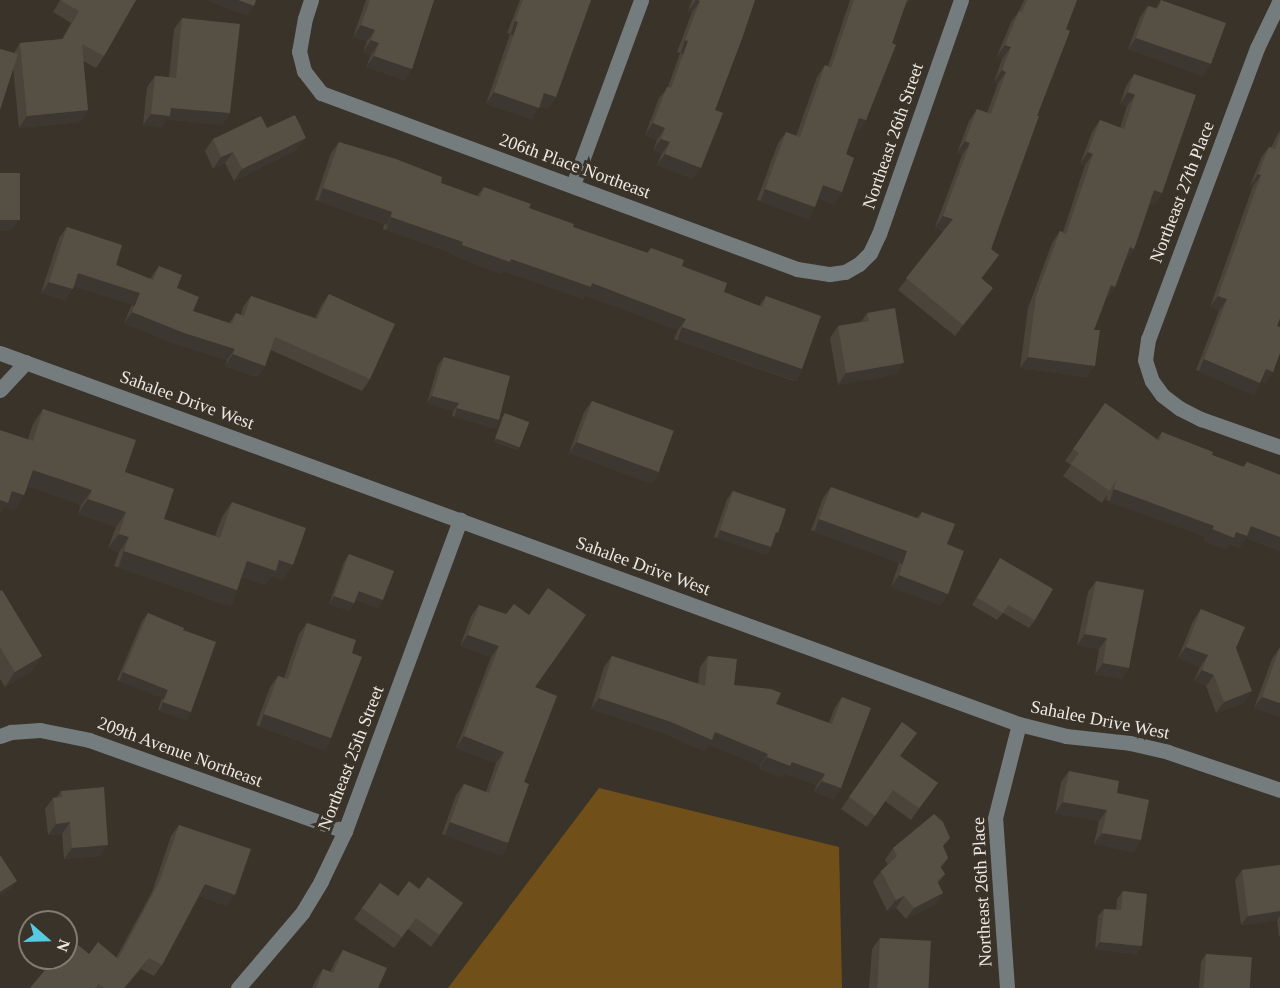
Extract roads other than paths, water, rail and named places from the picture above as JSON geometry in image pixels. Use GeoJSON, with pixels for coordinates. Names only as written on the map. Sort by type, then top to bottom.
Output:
{"type":"FeatureCollection","features":[{"type":"Feature","properties":{"kind":"street","name":"206th Place Northeast"},"geometry":{"type":"LineString","coordinates":[[311,0],[300,36],[299,51],[304,70],[321,93],[797,269],[830,274],[845,272]]}},
{"type":"Feature","properties":{"kind":"street"},"geometry":{"type":"LineString","coordinates":[[573,185],[641,0]]}},
{"type":"Feature","properties":{"kind":"street","name":"Northeast 26th Street"},"geometry":{"type":"LineString","coordinates":[[845,272],[870,253],[879,234],[961,0]]}},
{"type":"Feature","properties":{"kind":"street","name":"Northeast 27th Place"},"geometry":{"type":"LineString","coordinates":[[1276,2],[1148,339],[1145,360],[1152,381],[1162,395],[1179,408],[1201,419],[1280,447]]}},
{"type":"Feature","properties":{"kind":"street","name":"Sahalee Drive West"},"geometry":{"type":"LineString","coordinates":[[0,353],[1019,724],[1066,736],[1130,743],[1168,752],[1280,790]]}},
{"type":"Feature","properties":{"kind":"street"},"geometry":{"type":"LineString","coordinates":[[0,390],[26,362]]}},
{"type":"Feature","properties":{"kind":"street","name":"Northeast 25th Street"},"geometry":{"type":"LineString","coordinates":[[238,988],[302,913],[321,881],[345,831],[460,520]]}},
{"type":"Feature","properties":{"kind":"street","name":"Northeast 26th Place"},"geometry":{"type":"LineString","coordinates":[[1007,988],[995,818],[1019,724]]}},
{"type":"Feature","properties":{"kind":"street","name":"209th Avenue Northeast"},"geometry":{"type":"LineString","coordinates":[[0,736],[11,732],[40,730],[81,738],[345,831]]}}]}
